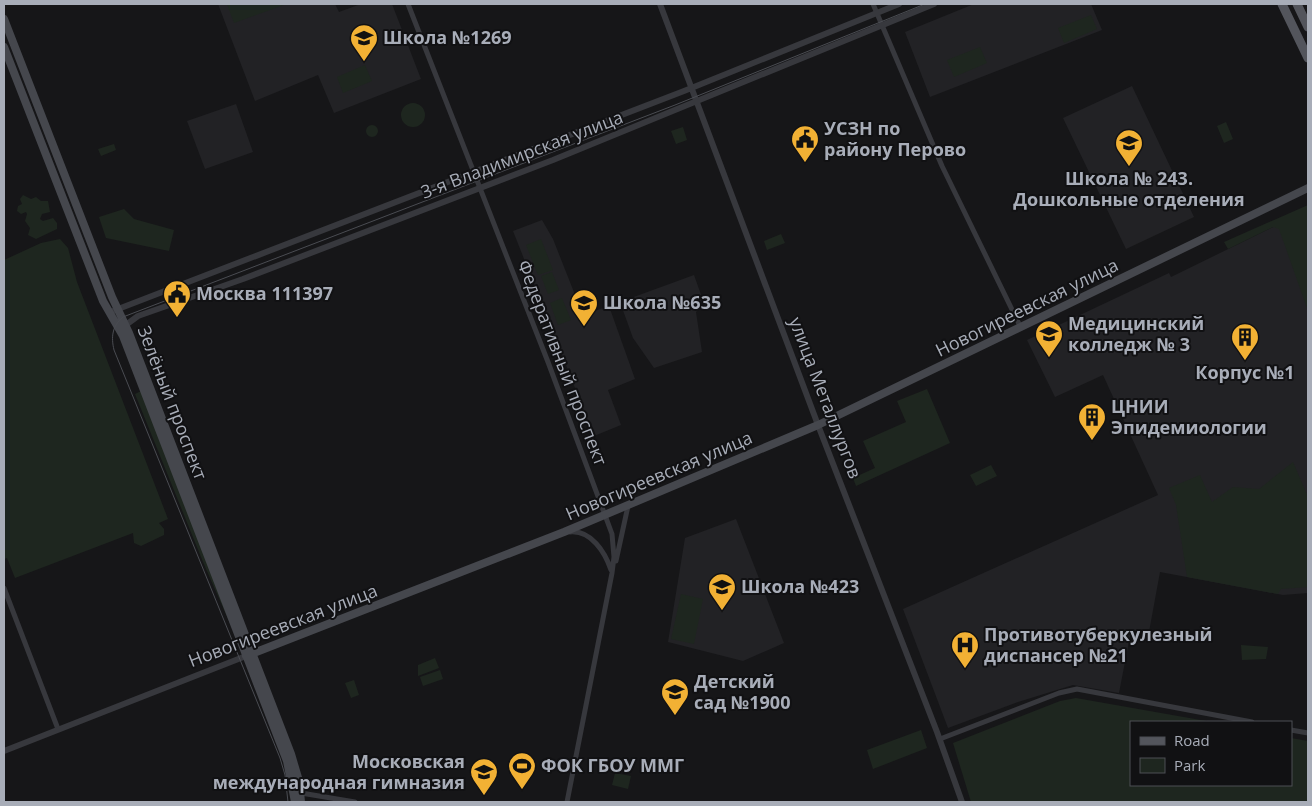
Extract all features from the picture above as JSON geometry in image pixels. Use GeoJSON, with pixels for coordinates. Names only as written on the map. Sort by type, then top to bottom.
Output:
{"type":"FeatureCollection","features":[{"type":"Feature","properties":{"kind":"main road"},"geometry":{"type":"LineString","coordinates":[[1282,4],[1308,58]]}},
{"type":"Feature","properties":{"kind":"main road"},"geometry":{"type":"LineString","coordinates":[[1297,4],[1308,28]]}},
{"type":"Feature","properties":{"kind":"main road","name":"Зелёный проспект"},"geometry":{"type":"LineString","coordinates":[[4,19],[118,309],[123,327],[249,654],[287,761],[295,802]]}},
{"type":"Feature","properties":{"kind":"main road","name":"Зелёный проспект"},"geometry":{"type":"LineString","coordinates":[[4,47],[74,228],[110,312],[123,327]]}},
{"type":"Feature","properties":{"kind":"main road","name":"Новогиреевская улица"},"geometry":{"type":"LineString","coordinates":[[249,654],[605,516],[818,425],[1308,188]]}},
{"type":"Feature","properties":{"kind":"main road","name":"Зелёный проспект"},"geometry":{"type":"LineString","coordinates":[[249,654],[291,754],[301,793],[301,802]]}},
{"type":"Feature","properties":{"kind":"street","name":"Федеративный проспект"},"geometry":{"type":"LineString","coordinates":[[408,4],[612,534],[614,557],[612,573],[567,802]]}},
{"type":"Feature","properties":{"kind":"street","name":"улица Металлургов"},"geometry":{"type":"LineString","coordinates":[[660,4],[818,425],[940,739],[962,802]]}},
{"type":"Feature","properties":{"kind":"street"},"geometry":{"type":"LineString","coordinates":[[874,4],[942,166],[1021,328]]}},
{"type":"Feature","properties":{"kind":"street","name":"3-я Владимирская улица"},"geometry":{"type":"LineString","coordinates":[[110,312],[693,88],[899,4]]}},
{"type":"Feature","properties":{"kind":"street","name":"3-я Владимирская улица"},"geometry":{"type":"LineString","coordinates":[[123,327],[138,316],[243,279],[480,188],[934,4]]}},
{"type":"Feature","properties":{"kind":"street"},"geometry":{"type":"LineString","coordinates":[[612,573],[628,506]]}},
{"type":"Feature","properties":{"kind":"street"},"geometry":{"type":"LineString","coordinates":[[564,532],[583,532],[592,539],[608,560],[612,573]]}},
{"type":"Feature","properties":{"kind":"street"},"geometry":{"type":"LineString","coordinates":[[4,588],[58,729]]}},
{"type":"Feature","properties":{"kind":"street","name":"Новогиреевская улица"},"geometry":{"type":"LineString","coordinates":[[4,750],[249,654]]}},
{"type":"Feature","properties":{"kind":"street"},"geometry":{"type":"LineString","coordinates":[[940,739],[1059,693],[1077,689],[1247,721]]}},
{"type":"Feature","properties":{"kind":"street"},"geometry":{"type":"LineString","coordinates":[[1292,730],[1308,733]]}},
{"type":"Feature","properties":{"kind":"street"},"geometry":{"type":"LineString","coordinates":[[301,793],[355,802]]}},
{"type":"Feature","properties":{"kind":"shaded area"},"geometry":{"type":"Polygon","coordinates":[[[218,4],[335,4],[339,12],[361,4],[392,4],[421,79],[334,113],[318,75],[255,101],[218,4]]]}},
{"type":"Feature","properties":{"kind":"shaded area"},"geometry":{"type":"Polygon","coordinates":[[[974,4],[1091,4],[1102,30],[930,97],[905,32],[974,4]]]}},
{"type":"Feature","properties":{"kind":"shaded area","name":"Школа № 243. Дошкольные отделения"},"geometry":{"type":"Polygon","coordinates":[[[1132,86],[1194,217],[1126,249],[1063,118],[1132,86]]]}},
{"type":"Feature","properties":{"kind":"shaded area"},"geometry":{"type":"Polygon","coordinates":[[[236,104],[253,152],[205,169],[187,121],[236,104]]]}},
{"type":"Feature","properties":{"kind":"shaded area"},"geometry":{"type":"Polygon","coordinates":[[[1308,210],[1308,593],[1283,595],[1160,572],[1149,632],[1131,631],[1119,693],[1073,685],[1018,702],[948,728],[903,609],[1158,495],[1103,375],[1055,397],[1027,340],[1169,273],[1171,277],[1308,210]]]}},
{"type":"Feature","properties":{"kind":"shaded area","name":"Школа №635"},"geometry":{"type":"Polygon","coordinates":[[[542,220],[553,239],[583,315],[609,306],[635,379],[608,390],[621,425],[594,436],[513,231],[542,220]]]}},
{"type":"Feature","properties":{"kind":"shaded area"},"geometry":{"type":"Polygon","coordinates":[[[694,275],[704,303],[696,312],[702,352],[654,368],[633,338],[620,302],[694,275]]]}},
{"type":"Feature","properties":{"kind":"shaded area","name":"Школа №423"},"geometry":{"type":"Polygon","coordinates":[[[736,519],[784,643],[743,661],[668,642],[685,538],[736,519]]]}},
{"type":"Feature","properties":{"kind":"green space"},"geometry":{"type":"Polygon","coordinates":[[[227,4],[284,4],[284,5],[234,23],[227,4]]]}},
{"type":"Feature","properties":{"kind":"green space"},"geometry":{"type":"Polygon","coordinates":[[[1091,15],[1097,29],[1064,43],[1058,28],[1091,15]]]}},
{"type":"Feature","properties":{"kind":"green space"},"geometry":{"type":"Polygon","coordinates":[[[980,47],[987,63],[954,77],[947,60],[980,47]]]}},
{"type":"Feature","properties":{"kind":"green space"},"geometry":{"type":"Polygon","coordinates":[[[365,65],[372,81],[343,93],[337,77],[365,65]]]}},
{"type":"Feature","properties":{"kind":"green space"},"geometry":{"type":"Polygon","coordinates":[[[413,103],[421,107],[425,115],[421,123],[413,127],[405,123],[401,115],[405,107],[413,103]]]}},
{"type":"Feature","properties":{"kind":"green space"},"geometry":{"type":"Polygon","coordinates":[[[1226,122],[1233,139],[1224,143],[1217,126],[1226,122]]]}},
{"type":"Feature","properties":{"kind":"green space"},"geometry":{"type":"Polygon","coordinates":[[[374,125],[377,126],[377,136],[370,137],[367,136],[366,129],[367,126],[374,125]]]}},
{"type":"Feature","properties":{"kind":"green space"},"geometry":{"type":"Polygon","coordinates":[[[683,127],[687,140],[676,144],[671,131],[683,127]]]}},
{"type":"Feature","properties":{"kind":"green space"},"geometry":{"type":"Polygon","coordinates":[[[114,144],[116,150],[101,156],[98,149],[114,144]]]}},
{"type":"Feature","properties":{"kind":"green space"},"geometry":{"type":"Polygon","coordinates":[[[23,195],[31,199],[36,197],[41,201],[48,201],[50,212],[42,214],[40,219],[43,221],[53,218],[57,223],[57,229],[36,239],[28,235],[30,228],[25,221],[27,214],[26,212],[21,214],[17,211],[18,206],[22,204],[20,199],[23,195]]]}},
{"type":"Feature","properties":{"kind":"green space"},"geometry":{"type":"Polygon","coordinates":[[[1308,205],[1308,311],[1279,229],[1273,227],[1228,249],[1224,242],[1308,205]]]}},
{"type":"Feature","properties":{"kind":"green space"},"geometry":{"type":"Polygon","coordinates":[[[124,209],[134,219],[174,230],[169,251],[106,238],[99,217],[124,209]]]}},
{"type":"Feature","properties":{"kind":"green space"},"geometry":{"type":"Polygon","coordinates":[[[781,234],[785,243],[767,250],[764,241],[781,234]]]}},
{"type":"Feature","properties":{"kind":"green space"},"geometry":{"type":"Polygon","coordinates":[[[60,239],[68,248],[77,282],[168,519],[159,523],[164,529],[164,535],[141,546],[134,543],[133,533],[15,578],[7,558],[4,559],[4,260],[41,243],[60,239]]]}},
{"type":"Feature","properties":{"kind":"green space"},"geometry":{"type":"Polygon","coordinates":[[[541,239],[553,270],[538,275],[526,245],[541,239]]]}},
{"type":"Feature","properties":{"kind":"green space"},"geometry":{"type":"Polygon","coordinates":[[[552,272],[559,290],[548,294],[541,276],[552,272]]]}},
{"type":"Feature","properties":{"kind":"green space"},"geometry":{"type":"Polygon","coordinates":[[[562,298],[571,320],[558,325],[550,303],[562,298]]]}},
{"type":"Feature","properties":{"kind":"green space"},"geometry":{"type":"Polygon","coordinates":[[[927,389],[950,443],[856,486],[853,478],[875,468],[863,441],[906,422],[897,401],[927,389]]]}},
{"type":"Feature","properties":{"kind":"green space"},"geometry":{"type":"Polygon","coordinates":[[[141,391],[239,644],[203,562],[135,394],[141,391]]]}},
{"type":"Feature","properties":{"kind":"green space"},"geometry":{"type":"Polygon","coordinates":[[[1293,462],[1308,497],[1308,587],[1281,589],[1278,594],[1187,577],[1176,505],[1169,488],[1200,475],[1212,502],[1233,487],[1259,489],[1293,462]]]}},
{"type":"Feature","properties":{"kind":"green space"},"geometry":{"type":"Polygon","coordinates":[[[991,465],[997,476],[976,486],[970,475],[991,465]]]}},
{"type":"Feature","properties":{"kind":"green space"},"geometry":{"type":"Polygon","coordinates":[[[681,594],[703,599],[694,644],[671,639],[681,594]]]}},
{"type":"Feature","properties":{"kind":"green space"},"geometry":{"type":"Polygon","coordinates":[[[1241,645],[1268,647],[1266,659],[1242,660],[1241,645]]]}},
{"type":"Feature","properties":{"kind":"green space"},"geometry":{"type":"Polygon","coordinates":[[[435,658],[439,668],[418,676],[418,665],[435,658]]]}},
{"type":"Feature","properties":{"kind":"green space"},"geometry":{"type":"Polygon","coordinates":[[[440,670],[443,679],[423,686],[420,677],[440,670]]]}},
{"type":"Feature","properties":{"kind":"green space"},"geometry":{"type":"Polygon","coordinates":[[[354,680],[359,695],[351,698],[345,683],[354,680]]]}},
{"type":"Feature","properties":{"kind":"green space"},"geometry":{"type":"Polygon","coordinates":[[[1076,698],[1206,721],[1130,721],[1130,786],[1292,786],[1292,738],[1308,741],[1308,802],[971,802],[953,743],[1060,701],[1076,698]]]}},
{"type":"Feature","properties":{"kind":"green space"},"geometry":{"type":"Polygon","coordinates":[[[921,730],[927,748],[873,769],[867,750],[921,730]]]}},
{"type":"Feature","properties":{"kind":"green space"},"geometry":{"type":"Polygon","coordinates":[[[615,773],[631,776],[628,789],[612,785],[615,773]]]}},
{"type":"Feature","properties":{"kind":"tram line"},"geometry":{"type":"LineString","coordinates":[[288,802],[285,775],[280,758],[114,350],[113,332],[119,320],[675,105],[925,4]]}},
{"type":"Feature","properties":{"kind":"place","name":"Школа №1269"},"geometry":{"type":"Point","coordinates":[364,62]}},
{"type":"Feature","properties":{"kind":"place","name":"УСЗН по району Перово"},"geometry":{"type":"Point","coordinates":[805,163]}},
{"type":"Feature","properties":{"kind":"place","name":"Школа № 243. Дошкольные отделения"},"geometry":{"type":"Point","coordinates":[1129,167]}},
{"type":"Feature","properties":{"kind":"place","name":"Москва 111397"},"geometry":{"type":"Point","coordinates":[177,318]}},
{"type":"Feature","properties":{"kind":"place","name":"Школа №635"},"geometry":{"type":"Point","coordinates":[584,327]}},
{"type":"Feature","properties":{"kind":"place","name":"Медицинский колледж № 3"},"geometry":{"type":"Point","coordinates":[1049,358]}},
{"type":"Feature","properties":{"kind":"place","name":"Корпус №1"},"geometry":{"type":"Point","coordinates":[1245,361]}},
{"type":"Feature","properties":{"kind":"place","name":"ЦНИИ Эпидемиологии"},"geometry":{"type":"Point","coordinates":[1092,441]}},
{"type":"Feature","properties":{"kind":"place","name":"Школа №423"},"geometry":{"type":"Point","coordinates":[722,611]}},
{"type":"Feature","properties":{"kind":"place","name":"Противотуберкулезный диспансер №21"},"geometry":{"type":"Point","coordinates":[965,669]}},
{"type":"Feature","properties":{"kind":"place","name":"Детский сад №1900"},"geometry":{"type":"Point","coordinates":[675,716]}},
{"type":"Feature","properties":{"kind":"place","name":"ФОК ГБОУ ММГ"},"geometry":{"type":"Point","coordinates":[522,790]}},
{"type":"Feature","properties":{"kind":"place","name":"Московская международная гимназия"},"geometry":{"type":"Point","coordinates":[484,796]}}]}
